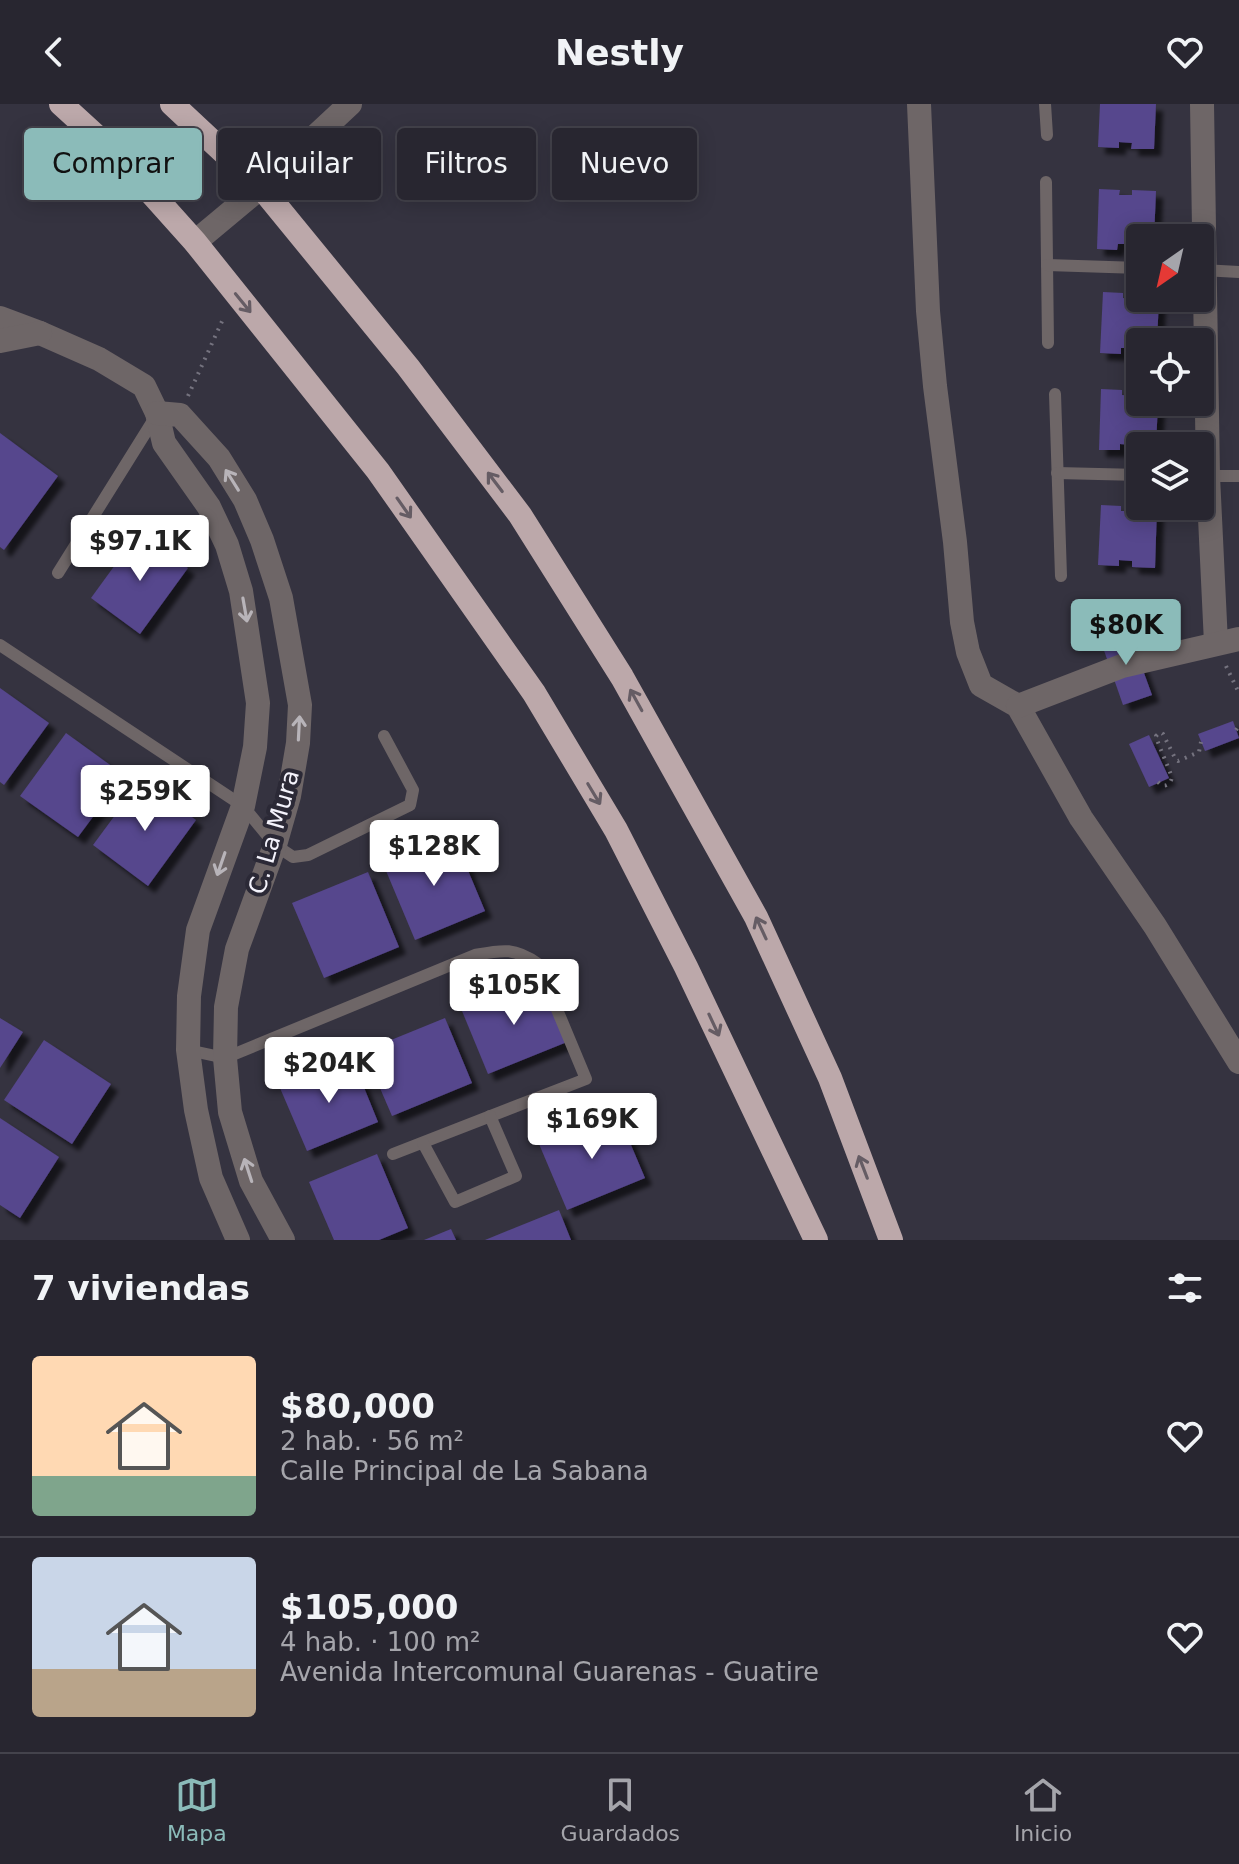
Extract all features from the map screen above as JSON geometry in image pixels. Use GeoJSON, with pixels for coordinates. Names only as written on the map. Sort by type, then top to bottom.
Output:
{"type":"FeatureCollection","features":[{"type":"Feature","properties":{"kind":"highway"},"geometry":{"type":"LineString","coordinates":[[61,104],[118,156],[195,242],[378,471],[534,693],[616,830],[686,967],[816,1240]]}},
{"type":"Feature","properties":{"kind":"highway"},"geometry":{"type":"LineString","coordinates":[[172,104],[218,147]]}},
{"type":"Feature","properties":{"kind":"highway"},"geometry":{"type":"LineString","coordinates":[[272,200],[408,367],[520,515],[622,677],[756,917],[830,1078],[891,1240]]}},
{"type":"Feature","properties":{"kind":"street"},"geometry":{"type":"LineString","coordinates":[[324,128],[350,104]]}},
{"type":"Feature","properties":{"kind":"street"},"geometry":{"type":"LineString","coordinates":[[919,104],[932,356],[968,652],[981,685],[1018,706],[1081,818],[1155,926],[1239,1062]]}},
{"type":"Feature","properties":{"kind":"street"},"geometry":{"type":"LineString","coordinates":[[1202,104],[1202,224]]}},
{"type":"Feature","properties":{"kind":"street"},"geometry":{"type":"LineString","coordinates":[[195,242],[245,200]]}},
{"type":"Feature","properties":{"kind":"street"},"geometry":{"type":"LineString","coordinates":[[1202,312],[1204,432]]}},
{"type":"Feature","properties":{"kind":"street"},"geometry":{"type":"LineString","coordinates":[[0,318],[99,359],[144,386],[168,414],[164,443],[209,507],[227,545],[241,591],[258,703],[255,747],[243,806],[198,930],[189,996],[188,1050],[196,1110],[211,1178],[238,1240]]}},
{"type":"Feature","properties":{"kind":"street"},"geometry":{"type":"LineString","coordinates":[[0,341],[40,333]]}},
{"type":"Feature","properties":{"kind":"street","name":"C. La Mura"},"geometry":{"type":"LineString","coordinates":[[168,414],[219,458],[245,500],[281,598],[300,705],[298,743],[289,796],[275,845],[237,949],[226,1007],[225,1058],[230,1112],[251,1181],[283,1240]]}},
{"type":"Feature","properties":{"kind":"street"},"geometry":{"type":"LineString","coordinates":[[1018,706],[1122,666],[1227,641],[1210,520]]}},
{"type":"Feature","properties":{"kind":"lane"},"geometry":{"type":"LineString","coordinates":[[1045,104],[1047,135]]}},
{"type":"Feature","properties":{"kind":"lane"},"geometry":{"type":"LineString","coordinates":[[1046,182],[1048,343]]}},
{"type":"Feature","properties":{"kind":"lane"},"geometry":{"type":"LineString","coordinates":[[1047,265],[1126,268]]}},
{"type":"Feature","properties":{"kind":"lane"},"geometry":{"type":"LineString","coordinates":[[1214,271],[1239,272]]}},
{"type":"Feature","properties":{"kind":"lane"},"geometry":{"type":"LineString","coordinates":[[1055,394],[1061,576]]}},
{"type":"Feature","properties":{"kind":"lane"},"geometry":{"type":"LineString","coordinates":[[58,573],[168,414]]}},
{"type":"Feature","properties":{"kind":"lane"},"geometry":{"type":"LineString","coordinates":[[1057,473],[1126,475]]}},
{"type":"Feature","properties":{"kind":"lane"},"geometry":{"type":"LineString","coordinates":[[1214,476],[1239,476]]}},
{"type":"Feature","properties":{"kind":"lane"},"geometry":{"type":"LineString","coordinates":[[0,645],[243,806],[275,845],[293,857],[308,855],[410,805],[413,790],[384,736]]}},
{"type":"Feature","properties":{"kind":"lane"},"geometry":{"type":"LineString","coordinates":[[188,1050],[225,1058],[475,955],[505,950],[524,954],[538,964],[586,1079],[393,1154]]}},
{"type":"Feature","properties":{"kind":"lane"},"geometry":{"type":"LineString","coordinates":[[423,1143],[455,1202],[516,1176],[490,1116]]}},
{"type":"Feature","properties":{"kind":"path"},"geometry":{"type":"LineString","coordinates":[[168,414],[235,293]]}},
{"type":"Feature","properties":{"kind":"path"},"geometry":{"type":"LineString","coordinates":[[1158,782],[1167,785],[1172,777],[1157,733],[1163,734],[1178,761],[1199,752],[1201,742]]}},
{"type":"Feature","properties":{"kind":"building"},"geometry":{"type":"Polygon","coordinates":[[[1100,104],[1156,104],[1154,149],[1131,149],[1132,143],[1119,142],[1119,148],[1098,147],[1100,104]]]}},
{"type":"Feature","properties":{"kind":"building"},"geometry":{"type":"Polygon","coordinates":[[[1099,189],[1120,190],[1119,195],[1132,195],[1132,190],[1156,191],[1155,224],[1126,224],[1126,244],[1118,244],[1117,250],[1097,249],[1099,189]]]}},
{"type":"Feature","properties":{"kind":"building"},"geometry":{"type":"Polygon","coordinates":[[[1103,292],[1123,293],[1126,312],[1158,312],[1158,328],[1126,328],[1126,348],[1121,348],[1121,354],[1100,353],[1103,292]]]}},
{"type":"Feature","properties":{"kind":"building"},"geometry":{"type":"Polygon","coordinates":[[[1101,389],[1122,390],[1122,395],[1126,395],[1126,416],[1157,416],[1157,432],[1126,432],[1126,444],[1120,444],[1120,450],[1099,450],[1101,389]]]}},
{"type":"Feature","properties":{"kind":"building"},"geometry":{"type":"Polygon","coordinates":[[[0,433],[58,476],[4,550],[0,547],[0,433]]]}},
{"type":"Feature","properties":{"kind":"building"},"geometry":{"type":"Polygon","coordinates":[[[1101,505],[1121,506],[1121,511],[1126,511],[1126,520],[1157,520],[1155,568],[1132,567],[1132,561],[1119,560],[1119,566],[1098,565],[1101,505]]]}},
{"type":"Feature","properties":{"kind":"building"},"geometry":{"type":"Polygon","coordinates":[[[139,532],[188,568],[140,634],[91,598],[139,532]]]}},
{"type":"Feature","properties":{"kind":"building"},"geometry":{"type":"Polygon","coordinates":[[[1128,629],[1152,695],[1123,705],[1100,639],[1128,629]]]}},
{"type":"Feature","properties":{"kind":"building"},"geometry":{"type":"Polygon","coordinates":[[[0,688],[49,723],[4,785],[0,782],[0,688]]]}},
{"type":"Feature","properties":{"kind":"building"},"geometry":{"type":"Polygon","coordinates":[[[1233,721],[1239,738],[1205,751],[1198,734],[1233,721]]]}},
{"type":"Feature","properties":{"kind":"building"},"geometry":{"type":"Polygon","coordinates":[[[66,733],[124,775],[78,837],[20,796],[66,733]]]}},
{"type":"Feature","properties":{"kind":"building"},"geometry":{"type":"Polygon","coordinates":[[[1149,735],[1169,778],[1149,787],[1129,744],[1149,735]]]}},
{"type":"Feature","properties":{"kind":"building"},"geometry":{"type":"Polygon","coordinates":[[[141,780],[196,820],[148,886],[93,845],[141,780]]]}},
{"type":"Feature","properties":{"kind":"building"},"geometry":{"type":"Polygon","coordinates":[[[454,837],[485,911],[415,940],[384,866],[454,837]]]}},
{"type":"Feature","properties":{"kind":"building"},"geometry":{"type":"Polygon","coordinates":[[[368,872],[399,947],[324,978],[292,903],[368,872]]]}},
{"type":"Feature","properties":{"kind":"building"},"geometry":{"type":"Polygon","coordinates":[[[540,979],[567,1042],[488,1074],[462,1011],[540,979]]]}},
{"type":"Feature","properties":{"kind":"building"},"geometry":{"type":"Polygon","coordinates":[[[0,1018],[23,1032],[0,1068],[0,1018]]]}},
{"type":"Feature","properties":{"kind":"building"},"geometry":{"type":"Polygon","coordinates":[[[445,1018],[472,1083],[392,1116],[364,1051],[445,1018]]]}},
{"type":"Feature","properties":{"kind":"building"},"geometry":{"type":"Polygon","coordinates":[[[44,1040],[111,1084],[72,1144],[4,1100],[44,1040]]]}},
{"type":"Feature","properties":{"kind":"building"},"geometry":{"type":"Polygon","coordinates":[[[352,1058],[378,1122],[307,1151],[280,1088],[352,1058]]]}},
{"type":"Feature","properties":{"kind":"building"},"geometry":{"type":"Polygon","coordinates":[[[617,1112],[645,1178],[567,1210],[539,1144],[617,1112]]]}},
{"type":"Feature","properties":{"kind":"building"},"geometry":{"type":"Polygon","coordinates":[[[0,1118],[59,1157],[20,1218],[0,1205],[0,1118]]]}},
{"type":"Feature","properties":{"kind":"building"},"geometry":{"type":"Polygon","coordinates":[[[377,1154],[408,1228],[379,1240],[334,1240],[309,1182],[377,1154]]]}},
{"type":"Feature","properties":{"kind":"building"},"geometry":{"type":"Polygon","coordinates":[[[559,1210],[571,1240],[485,1240],[559,1210]]]}},
{"type":"Feature","properties":{"kind":"building"},"geometry":{"type":"Polygon","coordinates":[[[451,1229],[456,1240],[424,1240],[451,1229]]]}}]}
